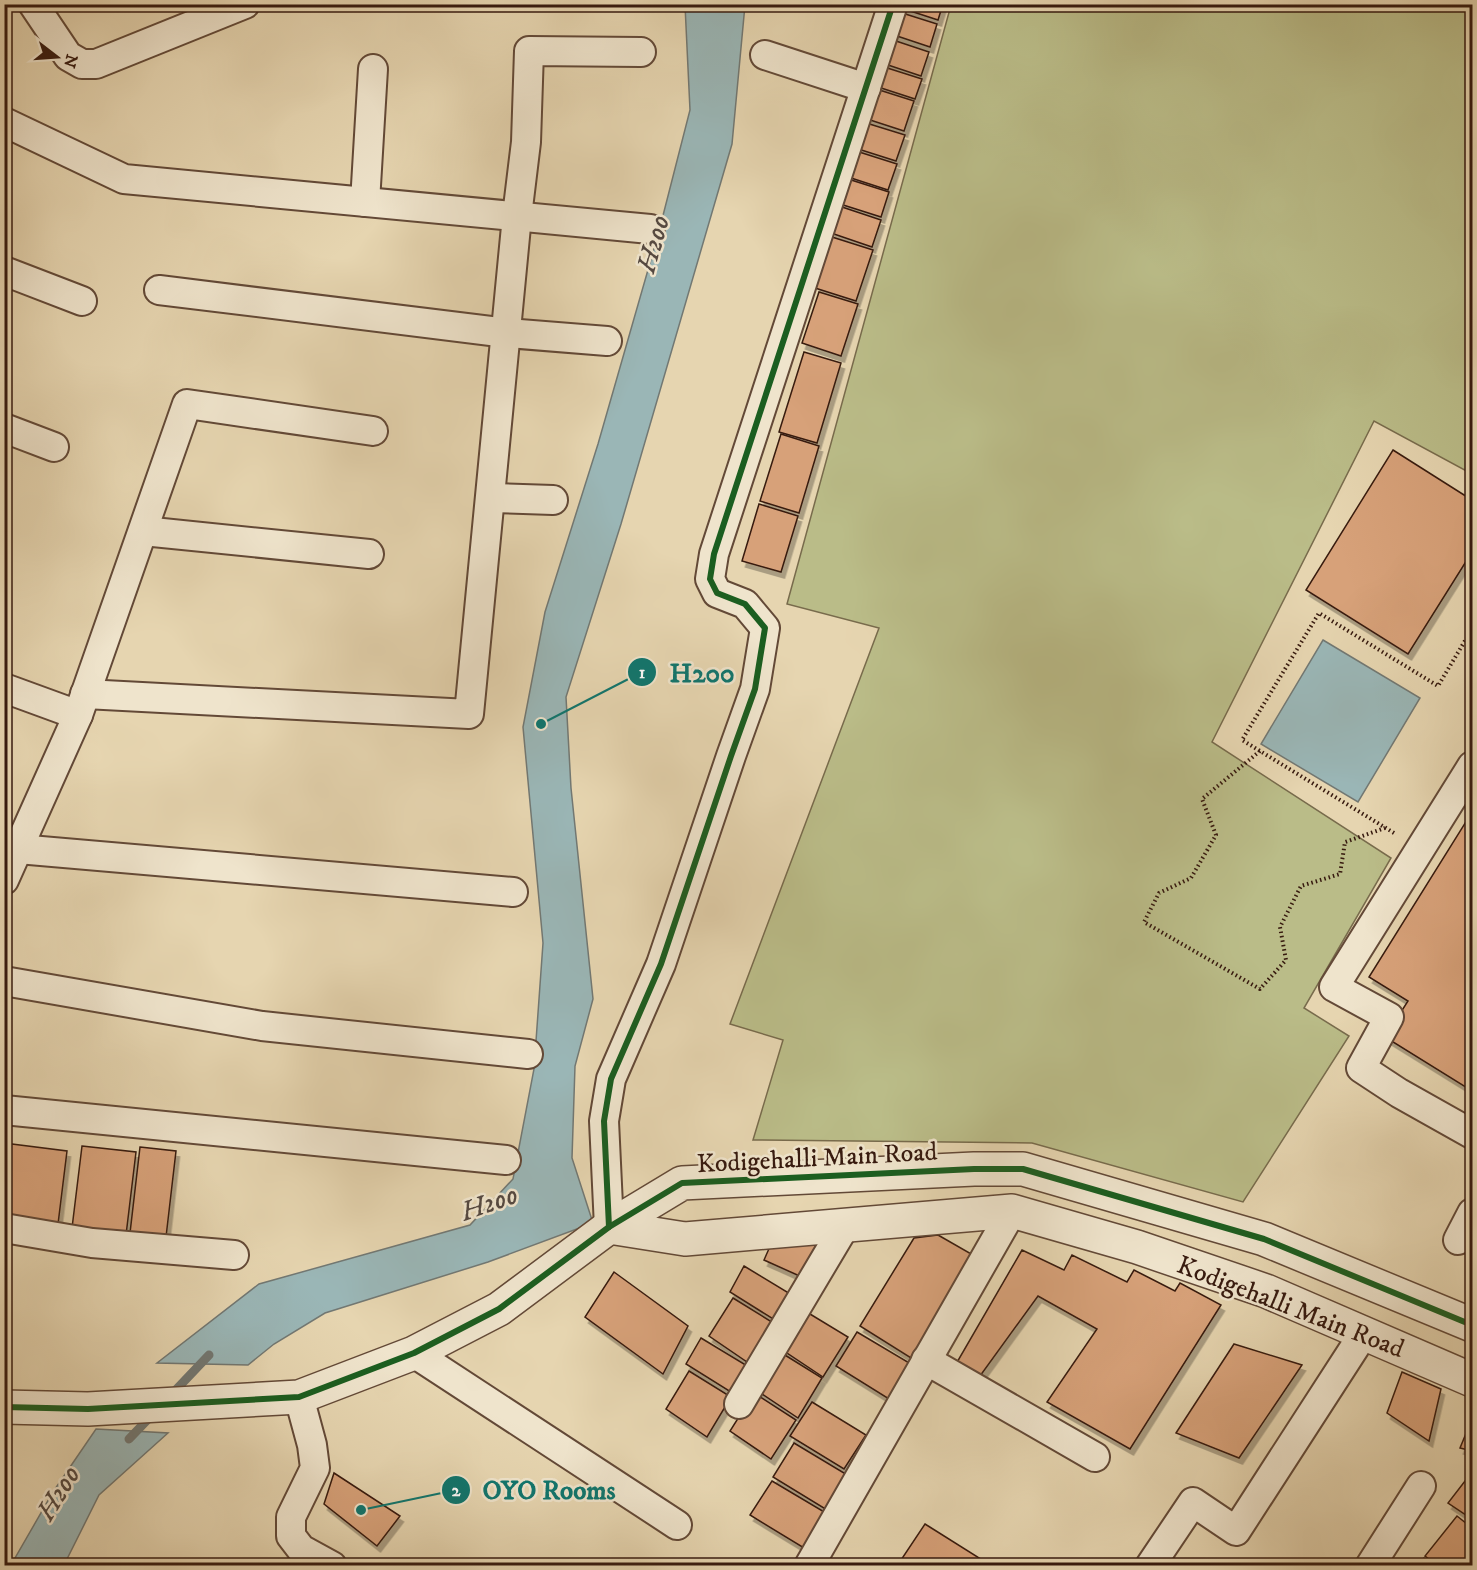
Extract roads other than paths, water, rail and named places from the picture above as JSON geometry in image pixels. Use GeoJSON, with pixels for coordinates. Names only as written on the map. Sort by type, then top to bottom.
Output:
{"type":"FeatureCollection","features":[{"type":"Feature","properties":{"kind":"street"},"geometry":{"type":"LineString","coordinates":[[33,4],[68,56],[82,64],[96,64],[245,4]]}},
{"type":"Feature","properties":{"kind":"street"},"geometry":{"type":"LineString","coordinates":[[609,1227],[604,1121],[611,1079],[662,964],[730,756],[755,689],[765,628],[745,604],[717,593],[710,579],[714,554],[892,4]]}},
{"type":"Feature","properties":{"kind":"street"},"geometry":{"type":"LineString","coordinates":[[4,688],[81,704],[469,714],[526,142],[529,51],[641,51]]}},
{"type":"Feature","properties":{"kind":"street"},"geometry":{"type":"LineString","coordinates":[[765,54],[866,88]]}},
{"type":"Feature","properties":{"kind":"street"},"geometry":{"type":"LineString","coordinates":[[364,202],[373,69]]}},
{"type":"Feature","properties":{"kind":"street"},"geometry":{"type":"LineString","coordinates":[[4,122],[124,179],[650,229]]}},
{"type":"Feature","properties":{"kind":"street"},"geometry":{"type":"LineString","coordinates":[[4,271],[82,301]]}},
{"type":"Feature","properties":{"kind":"street"},"geometry":{"type":"LineString","coordinates":[[159,290],[507,333],[607,341]]}},
{"type":"Feature","properties":{"kind":"street"},"geometry":{"type":"LineString","coordinates":[[4,880],[81,704],[186,404],[374,431]]}},
{"type":"Feature","properties":{"kind":"street"},"geometry":{"type":"LineString","coordinates":[[4,428],[54,447]]}},
{"type":"Feature","properties":{"kind":"street"},"geometry":{"type":"LineString","coordinates":[[491,498],[553,500]]}},
{"type":"Feature","properties":{"kind":"street"},"geometry":{"type":"LineString","coordinates":[[143,531],[369,554]]}},
{"type":"Feature","properties":{"kind":"street"},"geometry":{"type":"LineString","coordinates":[[1473,766],[1334,987],[1389,1017],[1360,1068],[1473,1134]]}},
{"type":"Feature","properties":{"kind":"street"},"geometry":{"type":"LineString","coordinates":[[18,849],[513,892]]}},
{"type":"Feature","properties":{"kind":"street"},"geometry":{"type":"LineString","coordinates":[[4,981],[262,1026],[528,1054]]}},
{"type":"Feature","properties":{"kind":"street"},"geometry":{"type":"LineString","coordinates":[[4,1110],[506,1160]]}},
{"type":"Feature","properties":{"kind":"street","name":"Kodigehalli Main Road"},"geometry":{"type":"LineString","coordinates":[[4,1407],[88,1409],[287,1397],[414,1353],[499,1309],[609,1227],[682,1183],[974,1169],[1023,1169],[1264,1239],[1473,1325]]}},
{"type":"Feature","properties":{"kind":"street"},"geometry":{"type":"LineString","coordinates":[[809,1566],[1012,1211]]}},
{"type":"Feature","properties":{"kind":"street","name":"Kodigehalli Main Road"},"geometry":{"type":"LineString","coordinates":[[609,1227],[685,1239],[1012,1211],[1137,1247],[1266,1291],[1473,1380]]}},
{"type":"Feature","properties":{"kind":"street"},"geometry":{"type":"LineString","coordinates":[[1458,1240],[1473,1213]]}},
{"type":"Feature","properties":{"kind":"street"},"geometry":{"type":"LineString","coordinates":[[739,1404],[846,1224]]}},
{"type":"Feature","properties":{"kind":"street"},"geometry":{"type":"LineString","coordinates":[[4,1228],[92,1243],[234,1255]]}},
{"type":"Feature","properties":{"kind":"street"},"geometry":{"type":"LineString","coordinates":[[1324,1316],[1346,1272]]}},
{"type":"Feature","properties":{"kind":"street"},"geometry":{"type":"LineString","coordinates":[[1150,1566],[1193,1502],[1236,1531],[1364,1333]]}},
{"type":"Feature","properties":{"kind":"street"},"geometry":{"type":"LineString","coordinates":[[414,1353],[677,1525]]}},
{"type":"Feature","properties":{"kind":"street"},"geometry":{"type":"LineString","coordinates":[[926,1360],[1095,1457]]}},
{"type":"Feature","properties":{"kind":"street"},"geometry":{"type":"LineString","coordinates":[[287,1397],[312,1446],[315,1468],[291,1517],[291,1536],[301,1549],[332,1566]]}},
{"type":"Feature","properties":{"kind":"street"},"geometry":{"type":"LineString","coordinates":[[1370,1566],[1421,1486]]}},
{"type":"Feature","properties":{"kind":"water"},"geometry":{"type":"Polygon","coordinates":[[[685,5],[745,5],[732,144],[621,524],[566,697],[571,788],[593,999],[575,1066],[572,1158],[593,1223],[488,1262],[325,1313],[274,1344],[248,1365],[157,1363],[259,1284],[470,1225],[513,1179],[534,1069],[543,943],[523,727],[545,612],[598,444],[658,235],[690,110],[685,5]]]}},
{"type":"Feature","properties":{"kind":"water"},"geometry":{"type":"Polygon","coordinates":[[[1323,640],[1420,698],[1358,802],[1261,744],[1323,640]]]}},
{"type":"Feature","properties":{"kind":"water"},"geometry":{"type":"Polygon","coordinates":[[[96,1429],[168,1433],[99,1495],[64,1565],[11,1565],[53,1492],[96,1429]]]}},
{"type":"Feature","properties":{"kind":"waterway","name":"H200"},"geometry":{"type":"LineString","coordinates":[[171,1395],[209,1355]]}},
{"type":"Feature","properties":{"kind":"waterway","name":"H200"},"geometry":{"type":"LineString","coordinates":[[129,1439],[153,1414]]}},
{"type":"Feature","properties":{"kind":"place","name":"H200"},"geometry":{"type":"Point","coordinates":[541,724]}},
{"type":"Feature","properties":{"kind":"place","name":"OYO Rooms"},"geometry":{"type":"Point","coordinates":[361,1510]}}]}
